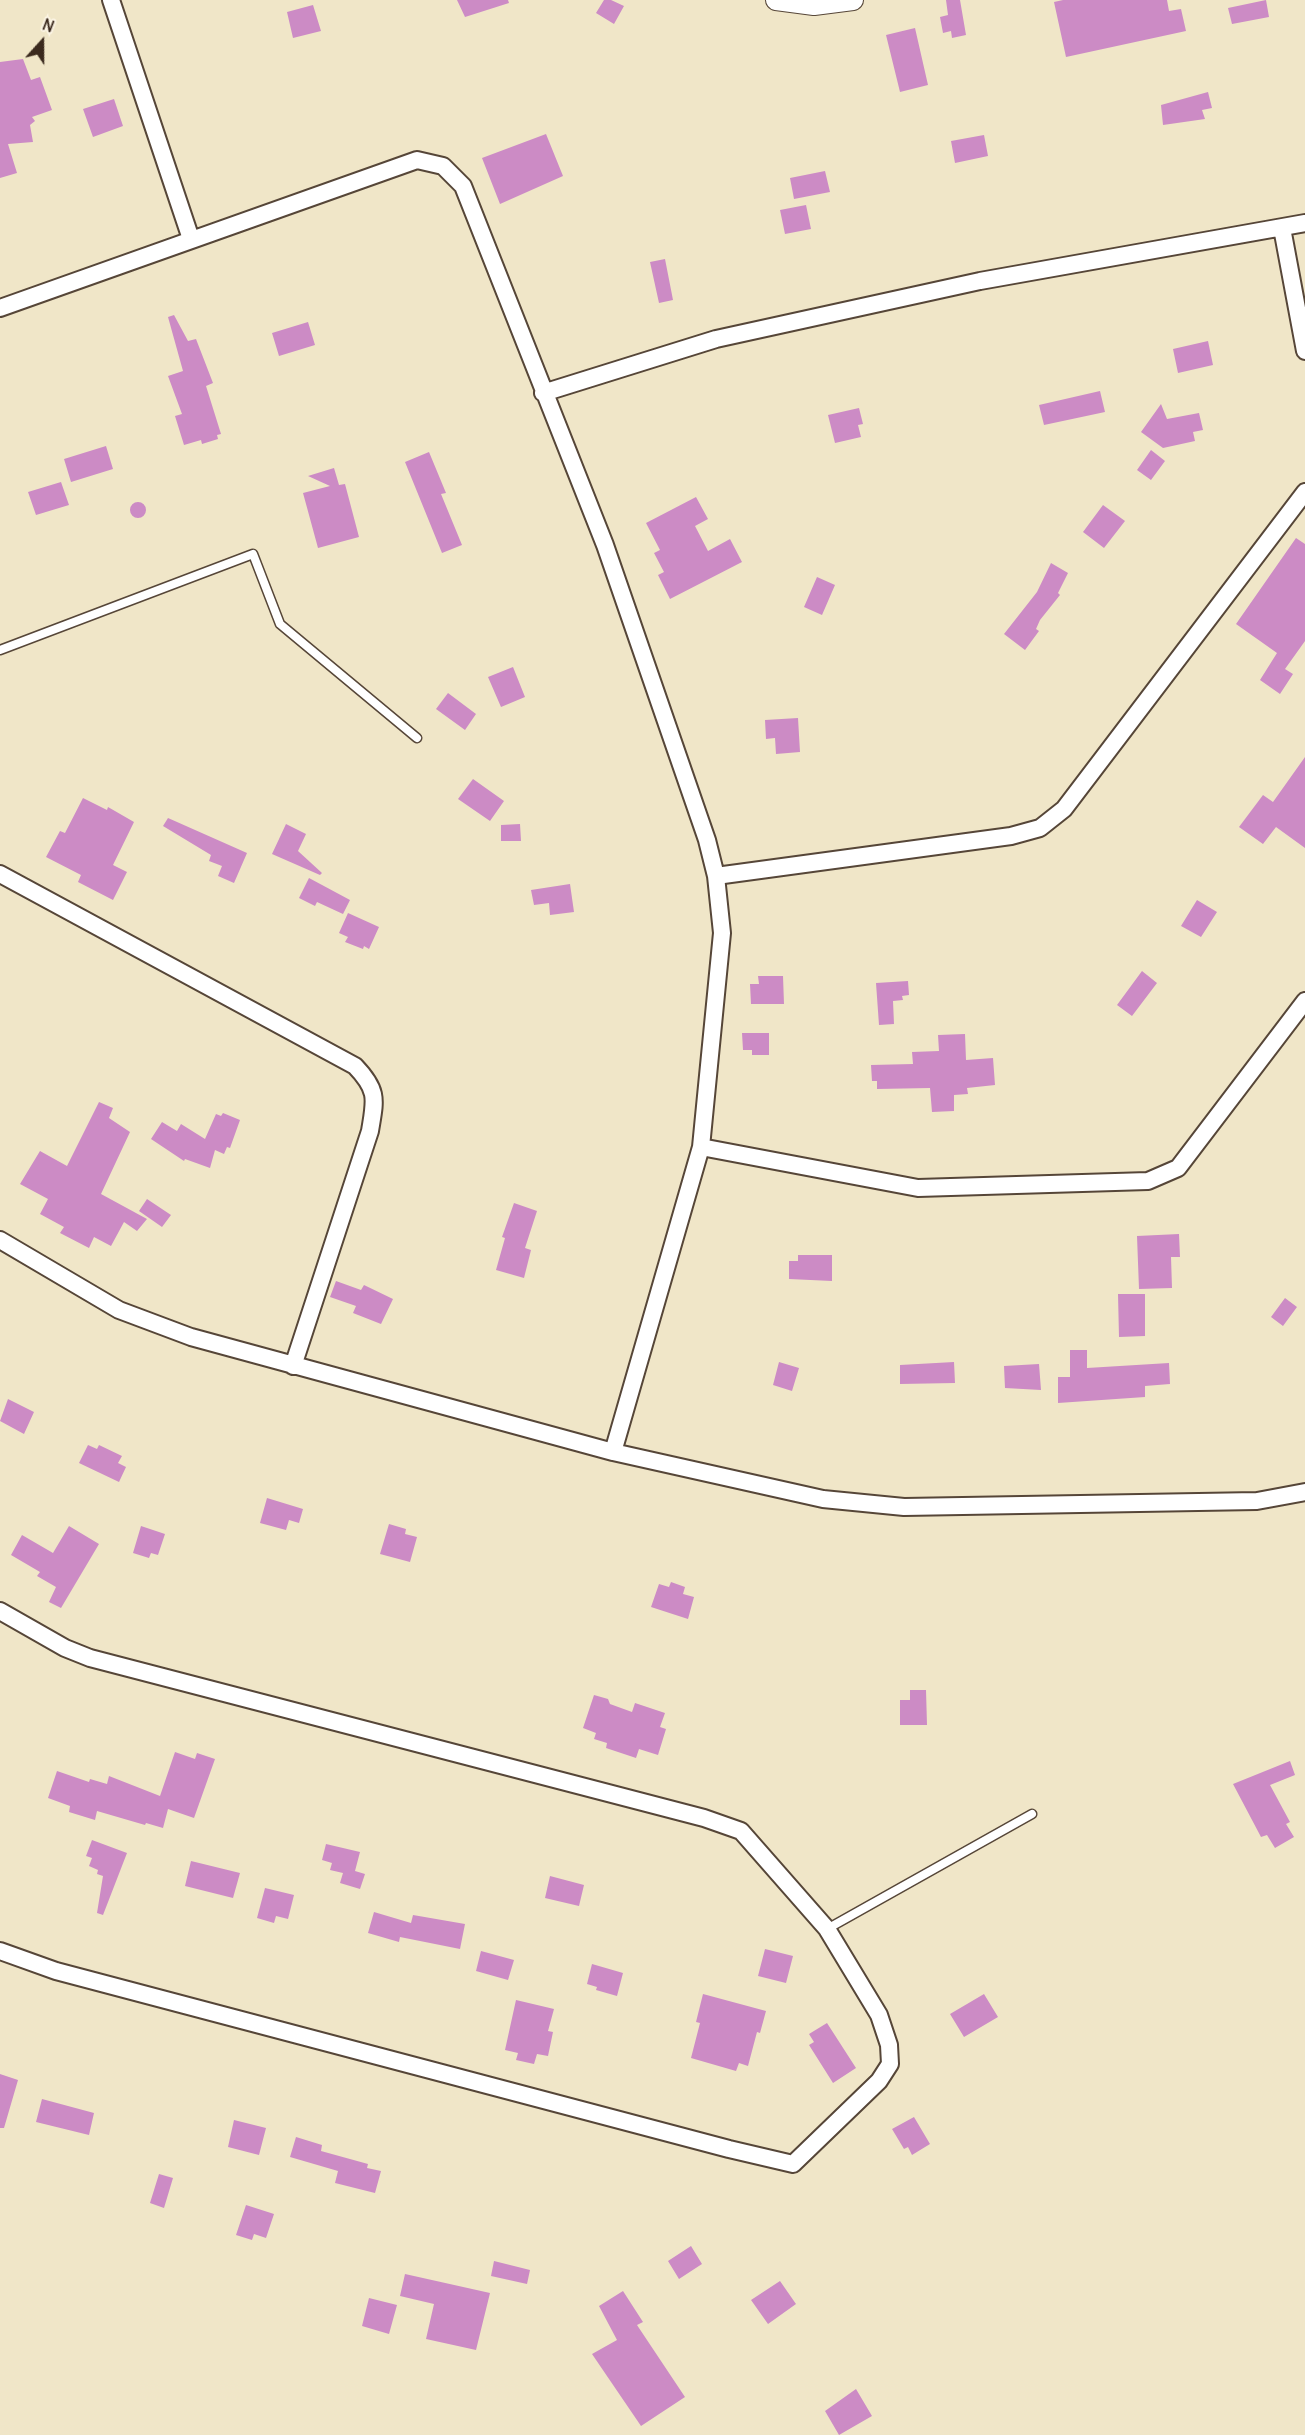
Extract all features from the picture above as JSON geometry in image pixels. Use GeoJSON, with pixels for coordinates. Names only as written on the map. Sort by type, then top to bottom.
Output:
{"type":"FeatureCollection","features":[{"type":"Feature","properties":{"kind":"street"},"geometry":{"type":"LineString","coordinates":[[111,0],[191,239]]}},
{"type":"Feature","properties":{"kind":"street"},"geometry":{"type":"LineString","coordinates":[[776,0],[814,5],[853,0]]}},
{"type":"Feature","properties":{"kind":"street"},"geometry":{"type":"LineString","coordinates":[[0,308],[417,160],[443,166],[463,186],[605,545],[707,840],[716,876],[722,933],[701,1147],[613,1452]]}},
{"type":"Feature","properties":{"kind":"street"},"geometry":{"type":"LineString","coordinates":[[543,393],[716,339],[980,281],[1305,222]]}},
{"type":"Feature","properties":{"kind":"street"},"geometry":{"type":"LineString","coordinates":[[1282,228],[1305,351]]}},
{"type":"Feature","properties":{"kind":"street"},"geometry":{"type":"LineString","coordinates":[[716,876],[1011,837],[1040,828],[1064,809],[1305,492]]}},
{"type":"Feature","properties":{"kind":"street"},"geometry":{"type":"LineString","coordinates":[[0,874],[356,1066],[371,1083],[374,1102],[370,1131],[293,1366]]}},
{"type":"Feature","properties":{"kind":"street"},"geometry":{"type":"LineString","coordinates":[[701,1147],[918,1188],[1148,1181],[1178,1168],[1305,1001]]}},
{"type":"Feature","properties":{"kind":"street"},"geometry":{"type":"LineString","coordinates":[[0,1240],[119,1310],[191,1337],[613,1452],[823,1499],[904,1507],[1257,1501],[1305,1492]]}},
{"type":"Feature","properties":{"kind":"street"},"geometry":{"type":"LineString","coordinates":[[0,1611],[65,1648],[90,1659],[721,1823],[741,1831],[756,1845],[827,1929],[879,2015],[889,2045],[890,2064],[879,2081],[793,2163],[717,2146],[68,1975],[0,1951]]}},
{"type":"Feature","properties":{"kind":"lane"},"geometry":{"type":"LineString","coordinates":[[0,650],[253,554],[280,624],[417,738]]}},
{"type":"Feature","properties":{"kind":"lane"},"geometry":{"type":"LineString","coordinates":[[827,1929],[1032,1814]]}},
{"type":"Feature","properties":{"kind":"building"},"geometry":{"type":"Polygon","coordinates":[[[457,0],[508,0],[509,3],[465,17],[457,0]]]}},
{"type":"Feature","properties":{"kind":"building"},"geometry":{"type":"Polygon","coordinates":[[[604,0],[611,0],[624,6],[614,24],[596,13],[604,0]]]}},
{"type":"Feature","properties":{"kind":"building"},"geometry":{"type":"Polygon","coordinates":[[[946,0],[960,0],[966,35],[952,38],[951,31],[943,33],[940,17],[948,15],[946,0]]]}},
{"type":"Feature","properties":{"kind":"building"},"geometry":{"type":"Polygon","coordinates":[[[1063,0],[1167,0],[1169,11],[1181,9],[1186,31],[1066,57],[1054,2],[1063,0]]]}},
{"type":"Feature","properties":{"kind":"building"},"geometry":{"type":"Polygon","coordinates":[[[1266,0],[1269,17],[1232,24],[1228,8],[1266,0]]]}},
{"type":"Feature","properties":{"kind":"building"},"geometry":{"type":"Polygon","coordinates":[[[313,5],[321,31],[293,38],[287,12],[313,5]]]}},
{"type":"Feature","properties":{"kind":"building"},"geometry":{"type":"Polygon","coordinates":[[[915,28],[928,85],[900,92],[886,35],[915,28]]]}},
{"type":"Feature","properties":{"kind":"building"},"geometry":{"type":"Polygon","coordinates":[[[23,59],[31,80],[40,77],[52,110],[32,117],[35,121],[30,125],[33,142],[8,144],[17,173],[0,178],[0,62],[23,59]]]}},
{"type":"Feature","properties":{"kind":"building"},"geometry":{"type":"Polygon","coordinates":[[[1208,92],[1212,108],[1202,110],[1205,119],[1163,125],[1161,105],[1208,92]]]}},
{"type":"Feature","properties":{"kind":"building"},"geometry":{"type":"Polygon","coordinates":[[[114,99],[123,126],[93,137],[83,109],[114,99]]]}},
{"type":"Feature","properties":{"kind":"building"},"geometry":{"type":"Polygon","coordinates":[[[546,134],[563,176],[500,204],[482,158],[546,134]]]}},
{"type":"Feature","properties":{"kind":"building"},"geometry":{"type":"Polygon","coordinates":[[[984,135],[988,156],[955,163],[951,141],[984,135]]]}},
{"type":"Feature","properties":{"kind":"building"},"geometry":{"type":"Polygon","coordinates":[[[825,171],[830,192],[794,199],[790,178],[825,171]]]}},
{"type":"Feature","properties":{"kind":"building"},"geometry":{"type":"Polygon","coordinates":[[[806,205],[811,229],[785,234],[780,210],[806,205]]]}},
{"type":"Feature","properties":{"kind":"building"},"geometry":{"type":"Polygon","coordinates":[[[665,259],[673,300],[659,303],[650,262],[665,259]]]}},
{"type":"Feature","properties":{"kind":"building"},"geometry":{"type":"Polygon","coordinates":[[[174,315],[188,341],[196,339],[213,383],[206,386],[221,434],[217,435],[218,439],[202,444],[201,440],[184,445],[175,416],[182,414],[168,376],[183,371],[168,317],[174,315]]]}},
{"type":"Feature","properties":{"kind":"building"},"geometry":{"type":"Polygon","coordinates":[[[308,322],[315,345],[279,356],[272,333],[308,322]]]}},
{"type":"Feature","properties":{"kind":"building"},"geometry":{"type":"Polygon","coordinates":[[[1208,341],[1213,365],[1178,373],[1173,349],[1208,341]]]}},
{"type":"Feature","properties":{"kind":"building"},"geometry":{"type":"Polygon","coordinates":[[[1100,391],[1105,412],[1044,425],[1039,405],[1100,391]]]}},
{"type":"Feature","properties":{"kind":"building"},"geometry":{"type":"Polygon","coordinates":[[[1161,404],[1167,419],[1199,413],[1203,430],[1193,432],[1195,441],[1163,448],[1141,432],[1161,404]]]}},
{"type":"Feature","properties":{"kind":"building"},"geometry":{"type":"Polygon","coordinates":[[[859,408],[863,424],[858,425],[861,437],[835,443],[828,415],[859,408]]]}},
{"type":"Feature","properties":{"kind":"building"},"geometry":{"type":"Polygon","coordinates":[[[106,446],[113,469],[71,482],[64,459],[106,446]]]}},
{"type":"Feature","properties":{"kind":"building"},"geometry":{"type":"Polygon","coordinates":[[[1151,450],[1165,461],[1151,480],[1137,470],[1151,450]]]}},
{"type":"Feature","properties":{"kind":"building"},"geometry":{"type":"Polygon","coordinates":[[[429,452],[446,493],[441,494],[462,545],[442,553],[405,462],[429,452]]]}},
{"type":"Feature","properties":{"kind":"building"},"geometry":{"type":"Polygon","coordinates":[[[334,468],[339,485],[345,484],[359,537],[318,548],[303,493],[330,486],[308,476],[334,468]]]}},
{"type":"Feature","properties":{"kind":"building"},"geometry":{"type":"Polygon","coordinates":[[[61,482],[69,505],[36,515],[28,492],[61,482]]]}},
{"type":"Feature","properties":{"kind":"building"},"geometry":{"type":"Polygon","coordinates":[[[696,497],[708,519],[695,526],[708,551],[730,539],[742,562],[670,599],[658,575],[664,572],[654,553],[660,550],[646,523],[696,497]]]}},
{"type":"Feature","properties":{"kind":"building"},"geometry":{"type":"Polygon","coordinates":[[[138,502],[146,510],[138,518],[130,510],[138,502]]]}},
{"type":"Feature","properties":{"kind":"building"},"geometry":{"type":"Polygon","coordinates":[[[1103,505],[1125,521],[1104,548],[1083,532],[1103,505]]]}},
{"type":"Feature","properties":{"kind":"building"},"geometry":{"type":"Polygon","coordinates":[[[1296,538],[1305,544],[1305,641],[1285,669],[1293,674],[1280,694],[1260,680],[1277,653],[1236,624],[1296,538]]]}},
{"type":"Feature","properties":{"kind":"building"},"geometry":{"type":"Polygon","coordinates":[[[1051,563],[1068,573],[1058,593],[1060,595],[1040,620],[1036,629],[1039,631],[1025,650],[1004,634],[1037,592],[1051,563]]]}},
{"type":"Feature","properties":{"kind":"building"},"geometry":{"type":"Polygon","coordinates":[[[817,577],[835,585],[822,615],[804,607],[817,577]]]}},
{"type":"Feature","properties":{"kind":"building"},"geometry":{"type":"Polygon","coordinates":[[[513,667],[525,697],[501,707],[488,677],[513,667]]]}},
{"type":"Feature","properties":{"kind":"building"},"geometry":{"type":"Polygon","coordinates":[[[448,693],[476,714],[465,730],[436,709],[448,693]]]}},
{"type":"Feature","properties":{"kind":"building"},"geometry":{"type":"Polygon","coordinates":[[[798,718],[800,752],[776,754],[775,738],[766,739],[765,720],[798,718]]]}},
{"type":"Feature","properties":{"kind":"building"},"geometry":{"type":"Polygon","coordinates":[[[1305,757],[1305,848],[1276,827],[1263,844],[1239,827],[1263,795],[1273,802],[1305,757]]]}},
{"type":"Feature","properties":{"kind":"building"},"geometry":{"type":"Polygon","coordinates":[[[473,779],[504,801],[490,821],[458,799],[473,779]]]}},
{"type":"Feature","properties":{"kind":"building"},"geometry":{"type":"Polygon","coordinates":[[[83,798],[107,810],[108,807],[134,822],[113,865],[127,872],[113,900],[78,882],[81,875],[46,857],[60,831],[65,833],[83,798]]]}},
{"type":"Feature","properties":{"kind":"building"},"geometry":{"type":"Polygon","coordinates":[[[168,818],[247,853],[234,883],[218,876],[222,866],[209,861],[211,855],[163,826],[168,818]]]}},
{"type":"Feature","properties":{"kind":"building"},"geometry":{"type":"Polygon","coordinates":[[[286,824],[306,834],[298,851],[322,873],[320,875],[272,854],[286,824]]]}},
{"type":"Feature","properties":{"kind":"building"},"geometry":{"type":"Polygon","coordinates":[[[520,824],[521,841],[501,841],[501,825],[520,824]]]}},
{"type":"Feature","properties":{"kind":"building"},"geometry":{"type":"Polygon","coordinates":[[[309,878],[350,900],[343,914],[317,902],[315,906],[299,898],[309,878]]]}},
{"type":"Feature","properties":{"kind":"building"},"geometry":{"type":"Polygon","coordinates":[[[570,884],[574,912],[550,915],[549,903],[534,905],[531,890],[570,884]]]}},
{"type":"Feature","properties":{"kind":"building"},"geometry":{"type":"Polygon","coordinates":[[[1197,900],[1217,912],[1201,937],[1181,926],[1197,900]]]}},
{"type":"Feature","properties":{"kind":"building"},"geometry":{"type":"Polygon","coordinates":[[[348,913],[379,927],[369,949],[345,942],[348,937],[339,933],[348,913]]]}},
{"type":"Feature","properties":{"kind":"building"},"geometry":{"type":"Polygon","coordinates":[[[1142,971],[1157,983],[1132,1016],[1117,1005],[1142,971]]]}},
{"type":"Feature","properties":{"kind":"building"},"geometry":{"type":"Polygon","coordinates":[[[758,976],[783,976],[784,1004],[751,1004],[750,984],[759,984],[758,976]]]}},
{"type":"Feature","properties":{"kind":"building"},"geometry":{"type":"Polygon","coordinates":[[[908,981],[909,995],[902,996],[903,1000],[893,1001],[894,1024],[879,1025],[876,983],[908,981]]]}},
{"type":"Feature","properties":{"kind":"building"},"geometry":{"type":"Polygon","coordinates":[[[742,1033],[769,1033],[769,1055],[752,1055],[752,1050],[743,1050],[742,1033]]]}},
{"type":"Feature","properties":{"kind":"building"},"geometry":{"type":"Polygon","coordinates":[[[965,1034],[966,1060],[993,1058],[995,1085],[967,1088],[968,1094],[954,1095],[954,1111],[932,1112],[930,1088],[877,1089],[877,1081],[872,1081],[871,1065],[913,1064],[912,1052],[939,1051],[938,1035],[965,1034]]]}},
{"type":"Feature","properties":{"kind":"building"},"geometry":{"type":"Polygon","coordinates":[[[99,1102],[113,1108],[109,1118],[130,1132],[101,1194],[147,1219],[137,1231],[124,1222],[111,1246],[94,1237],[89,1248],[60,1233],[64,1227],[40,1214],[48,1199],[20,1184],[40,1151],[67,1166],[99,1102]]]}},
{"type":"Feature","properties":{"kind":"building"},"geometry":{"type":"Polygon","coordinates":[[[223,1113],[240,1120],[230,1148],[227,1147],[224,1154],[215,1150],[210,1168],[185,1159],[184,1161],[151,1139],[162,1122],[177,1131],[181,1124],[205,1139],[216,1114],[221,1116],[223,1113]]]}},
{"type":"Feature","properties":{"kind":"building"},"geometry":{"type":"Polygon","coordinates":[[[147,1199],[171,1215],[162,1227],[139,1211],[147,1199]]]}},
{"type":"Feature","properties":{"kind":"building"},"geometry":{"type":"Polygon","coordinates":[[[514,1203],[537,1211],[525,1248],[531,1250],[524,1278],[496,1270],[505,1238],[502,1237],[514,1203]]]}},
{"type":"Feature","properties":{"kind":"building"},"geometry":{"type":"Polygon","coordinates":[[[1179,1234],[1180,1257],[1171,1257],[1172,1288],[1139,1289],[1137,1236],[1179,1234]]]}},
{"type":"Feature","properties":{"kind":"building"},"geometry":{"type":"Polygon","coordinates":[[[798,1255],[832,1255],[832,1281],[789,1279],[789,1261],[798,1261],[798,1255]]]}},
{"type":"Feature","properties":{"kind":"building"},"geometry":{"type":"Polygon","coordinates":[[[336,1281],[361,1290],[364,1285],[393,1299],[381,1324],[353,1313],[356,1306],[330,1297],[336,1281]]]}},
{"type":"Feature","properties":{"kind":"building"},"geometry":{"type":"Polygon","coordinates":[[[1118,1294],[1145,1294],[1145,1336],[1119,1337],[1118,1294]]]}},
{"type":"Feature","properties":{"kind":"building"},"geometry":{"type":"Polygon","coordinates":[[[1285,1298],[1297,1307],[1283,1326],[1271,1317],[1285,1298]]]}},
{"type":"Feature","properties":{"kind":"building"},"geometry":{"type":"Polygon","coordinates":[[[1070,1350],[1087,1350],[1087,1368],[1169,1363],[1170,1384],[1145,1386],[1145,1397],[1058,1403],[1058,1377],[1070,1377],[1070,1350]]]}},
{"type":"Feature","properties":{"kind":"building"},"geometry":{"type":"Polygon","coordinates":[[[779,1362],[799,1368],[792,1391],[773,1385],[779,1362]]]}},
{"type":"Feature","properties":{"kind":"building"},"geometry":{"type":"Polygon","coordinates":[[[954,1362],[955,1383],[900,1384],[900,1365],[954,1362]]]}},
{"type":"Feature","properties":{"kind":"building"},"geometry":{"type":"Polygon","coordinates":[[[1039,1364],[1041,1390],[1005,1388],[1004,1366],[1039,1364]]]}},
{"type":"Feature","properties":{"kind":"building"},"geometry":{"type":"Polygon","coordinates":[[[8,1399],[34,1412],[24,1434],[0,1421],[8,1399]]]}},
{"type":"Feature","properties":{"kind":"building"},"geometry":{"type":"Polygon","coordinates":[[[88,1445],[97,1449],[99,1445],[122,1456],[118,1463],[126,1467],[119,1482],[79,1463],[88,1445]]]}},
{"type":"Feature","properties":{"kind":"building"},"geometry":{"type":"Polygon","coordinates":[[[267,1498],[303,1509],[299,1523],[289,1520],[286,1530],[260,1523],[267,1498]]]}},
{"type":"Feature","properties":{"kind":"building"},"geometry":{"type":"Polygon","coordinates":[[[389,1524],[406,1529],[405,1534],[417,1537],[410,1562],[380,1554],[389,1524]]]}},
{"type":"Feature","properties":{"kind":"building"},"geometry":{"type":"Polygon","coordinates":[[[69,1526],[99,1544],[61,1608],[49,1602],[56,1587],[37,1576],[40,1572],[11,1555],[22,1535],[53,1553],[69,1526]]]}},
{"type":"Feature","properties":{"kind":"building"},"geometry":{"type":"Polygon","coordinates":[[[141,1526],[165,1534],[158,1555],[151,1553],[149,1558],[133,1553],[141,1526]]]}},
{"type":"Feature","properties":{"kind":"building"},"geometry":{"type":"Polygon","coordinates":[[[671,1582],[685,1587],[683,1594],[694,1597],[688,1619],[651,1607],[659,1584],[669,1587],[671,1582]]]}},
{"type":"Feature","properties":{"kind":"building"},"geometry":{"type":"Polygon","coordinates":[[[910,1690],[926,1690],[927,1725],[900,1725],[900,1700],[910,1700],[910,1690]]]}},
{"type":"Feature","properties":{"kind":"building"},"geometry":{"type":"Polygon","coordinates":[[[594,1695],[608,1699],[610,1704],[632,1712],[635,1703],[665,1713],[660,1727],[666,1729],[658,1755],[639,1749],[636,1758],[606,1748],[607,1743],[594,1739],[596,1733],[583,1728],[594,1695]]]}},
{"type":"Feature","properties":{"kind":"building"},"geometry":{"type":"Polygon","coordinates":[[[175,1752],[195,1759],[197,1753],[215,1759],[194,1818],[168,1809],[163,1828],[97,1811],[95,1820],[69,1812],[70,1806],[48,1798],[57,1771],[89,1782],[90,1779],[107,1784],[109,1776],[160,1796],[175,1752]]]}},
{"type":"Feature","properties":{"kind":"building"},"geometry":{"type":"Polygon","coordinates":[[[1290,1761],[1295,1775],[1270,1785],[1290,1822],[1286,1824],[1294,1837],[1275,1848],[1267,1835],[1261,1837],[1233,1784],[1290,1761]]]}},
{"type":"Feature","properties":{"kind":"building"},"geometry":{"type":"Polygon","coordinates":[[[92,1840],[127,1853],[103,1915],[97,1913],[103,1876],[97,1874],[98,1870],[89,1866],[92,1858],[86,1856],[92,1840]]]}},
{"type":"Feature","properties":{"kind":"building"},"geometry":{"type":"Polygon","coordinates":[[[326,1844],[360,1852],[355,1871],[365,1874],[360,1889],[340,1883],[343,1873],[330,1870],[332,1863],[322,1860],[326,1844]]]}},
{"type":"Feature","properties":{"kind":"building"},"geometry":{"type":"Polygon","coordinates":[[[191,1861],[240,1873],[233,1898],[185,1886],[191,1861]]]}},
{"type":"Feature","properties":{"kind":"building"},"geometry":{"type":"Polygon","coordinates":[[[550,1876],[584,1885],[579,1906],[545,1898],[550,1876]]]}},
{"type":"Feature","properties":{"kind":"building"},"geometry":{"type":"Polygon","coordinates":[[[265,1888],[294,1895],[288,1919],[276,1916],[274,1923],[257,1918],[265,1888]]]}},
{"type":"Feature","properties":{"kind":"building"},"geometry":{"type":"Polygon","coordinates":[[[374,1912],[411,1923],[413,1915],[465,1924],[460,1949],[400,1937],[399,1942],[368,1933],[374,1912]]]}},
{"type":"Feature","properties":{"kind":"building"},"geometry":{"type":"Polygon","coordinates":[[[765,1949],[793,1956],[786,1983],[758,1976],[765,1949]]]}},
{"type":"Feature","properties":{"kind":"building"},"geometry":{"type":"Polygon","coordinates":[[[481,1951],[514,1960],[508,1980],[476,1971],[481,1951]]]}},
{"type":"Feature","properties":{"kind":"building"},"geometry":{"type":"Polygon","coordinates":[[[592,1964],[623,1973],[617,1996],[596,1990],[597,1987],[587,1984],[592,1964]]]}},
{"type":"Feature","properties":{"kind":"building"},"geometry":{"type":"Polygon","coordinates":[[[703,1994],[766,2011],[760,2033],[757,2032],[748,2066],[739,2063],[736,2071],[691,2058],[700,2023],[696,2022],[703,1994]]]}},
{"type":"Feature","properties":{"kind":"building"},"geometry":{"type":"Polygon","coordinates":[[[984,1994],[998,2017],[964,2037],[950,2014],[984,1994]]]}},
{"type":"Feature","properties":{"kind":"building"},"geometry":{"type":"Polygon","coordinates":[[[516,2000],[554,2009],[548,2031],[553,2032],[548,2056],[537,2054],[534,2064],[516,2060],[518,2053],[505,2050],[516,2000]]]}},
{"type":"Feature","properties":{"kind":"building"},"geometry":{"type":"Polygon","coordinates":[[[827,2023],[856,2068],[833,2083],[809,2045],[814,2042],[809,2034],[827,2023]]]}},
{"type":"Feature","properties":{"kind":"building"},"geometry":{"type":"Polygon","coordinates":[[[0,2074],[18,2080],[4,2128],[0,2128],[0,2074]]]}},
{"type":"Feature","properties":{"kind":"building"},"geometry":{"type":"Polygon","coordinates":[[[42,2099],[94,2113],[89,2135],[36,2122],[42,2099]]]}},
{"type":"Feature","properties":{"kind":"building"},"geometry":{"type":"Polygon","coordinates":[[[914,2117],[930,2144],[912,2155],[908,2147],[904,2149],[892,2129],[914,2117]]]}},
{"type":"Feature","properties":{"kind":"building"},"geometry":{"type":"Polygon","coordinates":[[[234,2120],[266,2128],[259,2155],[228,2147],[234,2120]]]}},
{"type":"Feature","properties":{"kind":"building"},"geometry":{"type":"Polygon","coordinates":[[[296,2137],[322,2145],[321,2151],[368,2164],[367,2168],[381,2171],[375,2193],[335,2183],[338,2171],[290,2157],[296,2137]]]}},
{"type":"Feature","properties":{"kind":"building"},"geometry":{"type":"Polygon","coordinates":[[[159,2174],[173,2178],[164,2208],[150,2203],[159,2174]]]}},
{"type":"Feature","properties":{"kind":"building"},"geometry":{"type":"Polygon","coordinates":[[[246,2205],[274,2214],[266,2238],[254,2234],[252,2240],[236,2235],[246,2205]]]}},
{"type":"Feature","properties":{"kind":"building"},"geometry":{"type":"Polygon","coordinates":[[[691,2246],[702,2264],[679,2279],[668,2261],[691,2246]]]}},
{"type":"Feature","properties":{"kind":"building"},"geometry":{"type":"Polygon","coordinates":[[[494,2261],[530,2270],[527,2284],[491,2276],[494,2261]]]}},
{"type":"Feature","properties":{"kind":"building"},"geometry":{"type":"Polygon","coordinates":[[[405,2274],[490,2293],[476,2350],[426,2339],[434,2304],[400,2296],[405,2274]]]}},
{"type":"Feature","properties":{"kind":"building"},"geometry":{"type":"Polygon","coordinates":[[[780,2281],[796,2304],[768,2324],[751,2300],[780,2281]]]}},
{"type":"Feature","properties":{"kind":"building"},"geometry":{"type":"Polygon","coordinates":[[[623,2291],[643,2322],[637,2325],[685,2397],[641,2426],[592,2354],[617,2340],[599,2306],[623,2291]]]}},
{"type":"Feature","properties":{"kind":"building"},"geometry":{"type":"Polygon","coordinates":[[[369,2298],[397,2305],[389,2334],[362,2326],[369,2298]]]}},
{"type":"Feature","properties":{"kind":"building"},"geometry":{"type":"Polygon","coordinates":[[[856,2389],[872,2416],[839,2435],[825,2411],[856,2389]]]}}]}
